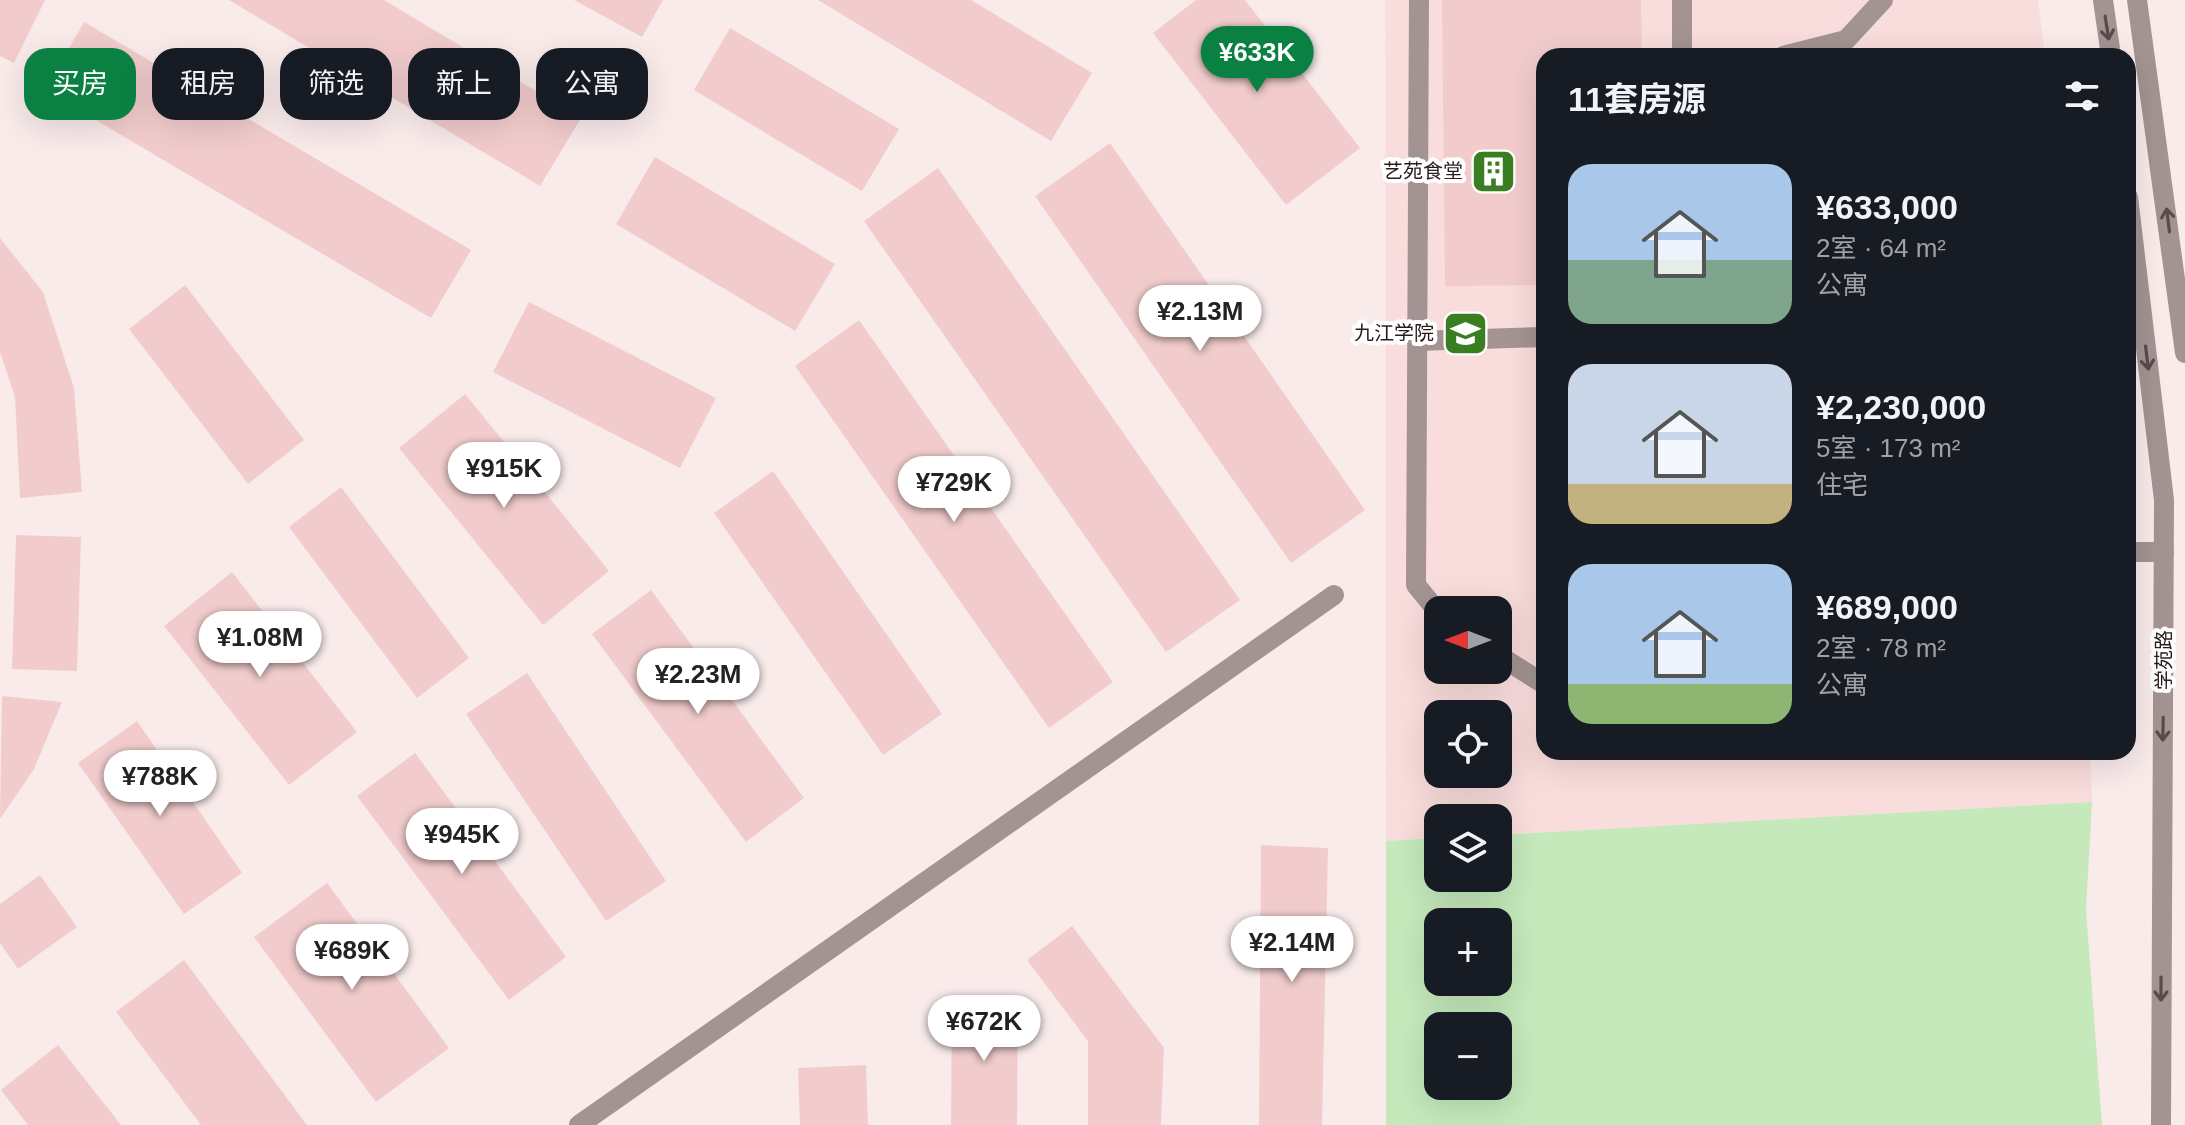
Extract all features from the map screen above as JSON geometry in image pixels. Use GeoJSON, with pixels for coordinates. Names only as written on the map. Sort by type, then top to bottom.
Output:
{"type":"FeatureCollection","features":[{"type":"Feature","properties":{"kind":"street"},"geometry":{"type":"LineString","coordinates":[[1419,0],[1416,585],[1425,596]]}},
{"type":"Feature","properties":{"kind":"street"},"geometry":{"type":"LineString","coordinates":[[1682,0],[1682,48]]}},
{"type":"Feature","properties":{"kind":"street"},"geometry":{"type":"LineString","coordinates":[[1814,48],[1846,40],[1883,0]]}},
{"type":"Feature","properties":{"kind":"street"},"geometry":{"type":"LineString","coordinates":[[2103,0],[2110,48]]}},
{"type":"Feature","properties":{"kind":"street"},"geometry":{"type":"LineString","coordinates":[[2137,0],[2185,353]]}},
{"type":"Feature","properties":{"kind":"street","name":"学苑路"},"geometry":{"type":"LineString","coordinates":[[2136,264],[2164,500],[2161,1125]]}},
{"type":"Feature","properties":{"kind":"street"},"geometry":{"type":"LineString","coordinates":[[1417,341],[1536,337]]}},
{"type":"Feature","properties":{"kind":"street"},"geometry":{"type":"LineString","coordinates":[[2136,552],[2164,552]]}},
{"type":"Feature","properties":{"kind":"street"},"geometry":{"type":"LineString","coordinates":[[579,1125],[1334,595]]}},
{"type":"Feature","properties":{"kind":"street"},"geometry":{"type":"LineString","coordinates":[[1512,664],[1536,679]]}},
{"type":"Feature","properties":{"kind":"shaded area","name":"九江学院"},"geometry":{"type":"Polygon","coordinates":[[[1385,0],[2038,0],[2044,48],[1536,48],[1536,760],[2090,760],[2092,802],[1512,834],[1512,804],[1424,804],[1424,839],[1386,841],[1385,0]]]}},
{"type":"Feature","properties":{"kind":"green space"},"geometry":{"type":"Polygon","coordinates":[[[2092,802],[2086,909],[2102,1125],[1386,1125],[1386,841],[1424,839],[1424,892],[1512,892],[1512,834],[2092,802]]]}},
{"type":"Feature","properties":{"kind":"building"},"geometry":{"type":"Polygon","coordinates":[[[0,0],[45,0],[14,63],[0,56],[0,0]]]}},
{"type":"Feature","properties":{"kind":"building"},"geometry":{"type":"Polygon","coordinates":[[[229,0],[384,0],[464,48],[408,48],[408,107],[392,97],[392,48],[309,48],[229,0]]]}},
{"type":"Feature","properties":{"kind":"building"},"geometry":{"type":"Polygon","coordinates":[[[574,0],[663,0],[642,37],[574,0]]]}},
{"type":"Feature","properties":{"kind":"building"},"geometry":{"type":"Polygon","coordinates":[[[818,0],[971,0],[1092,73],[1051,141],[818,0]]]}},
{"type":"Feature","properties":{"kind":"building"},"geometry":{"type":"Polygon","coordinates":[[[1196,0],[1245,0],[1360,148],[1286,205],[1153,33],[1196,0]]]}},
{"type":"Feature","properties":{"kind":"building","name":"艺苑食堂"},"geometry":{"type":"Polygon","coordinates":[[[1442,0],[1641,0],[1642,48],[1536,48],[1536,285],[1445,286],[1442,0]]]}},
{"type":"Feature","properties":{"kind":"building"},"geometry":{"type":"Polygon","coordinates":[[[84,22],[128,48],[69,48],[84,22]]]}},
{"type":"Feature","properties":{"kind":"building"},"geometry":{"type":"Polygon","coordinates":[[[730,28],[899,129],[862,191],[694,90],[730,28]]]}},
{"type":"Feature","properties":{"kind":"building"},"geometry":{"type":"Polygon","coordinates":[[[136,53],[152,62],[152,120],[250,120],[471,250],[431,318],[96,120],[136,120],[136,53]]]}},
{"type":"Feature","properties":{"kind":"building"},"geometry":{"type":"Polygon","coordinates":[[[520,81],[536,91],[536,120],[580,120],[540,186],[430,120],[520,120],[520,81]]]}},
{"type":"Feature","properties":{"kind":"building"},"geometry":{"type":"Polygon","coordinates":[[[1110,143],[1365,510],[1291,563],[1035,196],[1110,143]]]}},
{"type":"Feature","properties":{"kind":"building"},"geometry":{"type":"Polygon","coordinates":[[[655,157],[835,264],[795,331],[616,224],[655,157]]]}},
{"type":"Feature","properties":{"kind":"building"},"geometry":{"type":"Polygon","coordinates":[[[938,168],[1240,600],[1166,652],[864,221],[938,168]]]}},
{"type":"Feature","properties":{"kind":"building"},"geometry":{"type":"Polygon","coordinates":[[[0,238],[43,292],[74,388],[82,492],[20,498],[15,397],[0,352],[0,238]]]}},
{"type":"Feature","properties":{"kind":"building"},"geometry":{"type":"Polygon","coordinates":[[[185,285],[304,440],[248,484],[129,329],[185,285]]]}},
{"type":"Feature","properties":{"kind":"building"},"geometry":{"type":"Polygon","coordinates":[[[529,302],[716,398],[680,468],[493,372],[529,302]]]}},
{"type":"Feature","properties":{"kind":"building"},"geometry":{"type":"Polygon","coordinates":[[[859,320],[1113,682],[1049,728],[795,366],[859,320]]]}},
{"type":"Feature","properties":{"kind":"building"},"geometry":{"type":"Polygon","coordinates":[[[465,394],[609,571],[543,625],[399,448],[465,394]]]}},
{"type":"Feature","properties":{"kind":"building"},"geometry":{"type":"Polygon","coordinates":[[[773,471],[942,714],[883,755],[714,513],[773,471]]]}},
{"type":"Feature","properties":{"kind":"building"},"geometry":{"type":"Polygon","coordinates":[[[341,487],[469,658],[417,698],[289,527],[341,487]]]}},
{"type":"Feature","properties":{"kind":"building"},"geometry":{"type":"Polygon","coordinates":[[[16,535],[81,537],[77,671],[12,669],[16,535]]]}},
{"type":"Feature","properties":{"kind":"building"},"geometry":{"type":"Polygon","coordinates":[[[232,572],[357,732],[289,785],[164,626],[232,572]]]}},
{"type":"Feature","properties":{"kind":"building"},"geometry":{"type":"Polygon","coordinates":[[[651,590],[804,798],[746,842],[592,634],[651,590]]]}},
{"type":"Feature","properties":{"kind":"building"},"geometry":{"type":"Polygon","coordinates":[[[527,673],[666,881],[606,921],[466,714],[527,673]]]}},
{"type":"Feature","properties":{"kind":"building"},"geometry":{"type":"Polygon","coordinates":[[[2,696],[62,702],[34,769],[0,819],[2,696]]]}},
{"type":"Feature","properties":{"kind":"building"},"geometry":{"type":"Polygon","coordinates":[[[137,721],[242,873],[184,914],[78,763],[137,721]]]}},
{"type":"Feature","properties":{"kind":"building"},"geometry":{"type":"Polygon","coordinates":[[[415,753],[566,957],[509,1000],[357,796],[415,753]]]}},
{"type":"Feature","properties":{"kind":"building"},"geometry":{"type":"Polygon","coordinates":[[[1261,845],[1328,848],[1322,1125],[1259,1125],[1261,845]]]}},
{"type":"Feature","properties":{"kind":"building"},"geometry":{"type":"Polygon","coordinates":[[[40,875],[77,927],[18,969],[0,943],[0,904],[40,875]]]}},
{"type":"Feature","properties":{"kind":"building"},"geometry":{"type":"Polygon","coordinates":[[[327,883],[449,1048],[376,1102],[254,937],[327,883]]]}},
{"type":"Feature","properties":{"kind":"building"},"geometry":{"type":"Polygon","coordinates":[[[1072,926],[1164,1048],[1161,1125],[1088,1125],[1088,1041],[1027,960],[1072,926]]]}},
{"type":"Feature","properties":{"kind":"building"},"geometry":{"type":"Polygon","coordinates":[[[184,960],[307,1125],[201,1125],[116,1012],[184,960]]]}},
{"type":"Feature","properties":{"kind":"building"},"geometry":{"type":"Polygon","coordinates":[[[952,1000],[1018,1001],[1017,1125],[951,1125],[952,1000]]]}},
{"type":"Feature","properties":{"kind":"building"},"geometry":{"type":"Polygon","coordinates":[[[58,1045],[121,1125],[28,1125],[1,1090],[58,1045]]]}},
{"type":"Feature","properties":{"kind":"building"},"geometry":{"type":"Polygon","coordinates":[[[866,1065],[868,1125],[800,1125],[798,1068],[866,1065]]]}},
{"type":"Feature","properties":{"kind":"place","name":"艺苑食堂"},"geometry":{"type":"Point","coordinates":[1494,171]}},
{"type":"Feature","properties":{"kind":"place","name":"九江学院"},"geometry":{"type":"Point","coordinates":[1465,333]}}]}
